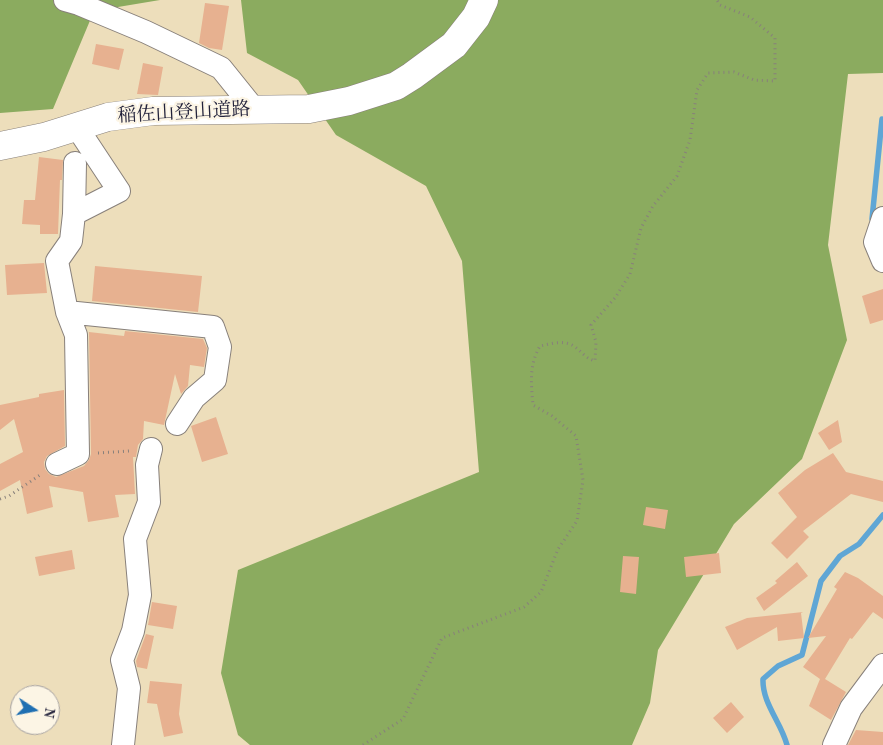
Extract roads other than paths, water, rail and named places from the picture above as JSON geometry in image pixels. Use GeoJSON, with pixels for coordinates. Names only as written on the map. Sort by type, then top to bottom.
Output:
{"type":"FeatureCollection","features":[{"type":"Feature","properties":{"kind":"street"},"geometry":{"type":"LineString","coordinates":[[65,0],[138,29],[221,68],[254,109]]}},
{"type":"Feature","properties":{"kind":"street","name":"稲佐山登山道路"},"geometry":{"type":"LineString","coordinates":[[0,146],[44,137],[108,117],[153,111],[309,108],[349,101],[396,86],[454,44],[476,17],[484,0]]}},
{"type":"Feature","properties":{"kind":"street"},"geometry":{"type":"LineString","coordinates":[[74,214],[119,191],[76,126]]}},
{"type":"Feature","properties":{"kind":"street"},"geometry":{"type":"LineString","coordinates":[[57,464],[78,454],[76,335],[67,312],[57,261],[71,241],[74,214],[75,164]]}},
{"type":"Feature","properties":{"kind":"street"},"geometry":{"type":"LineString","coordinates":[[883,218],[875,242],[883,261]]}},
{"type":"Feature","properties":{"kind":"street"},"geometry":{"type":"LineString","coordinates":[[67,312],[213,327],[220,347],[215,380],[194,398],[177,424]]}},
{"type":"Feature","properties":{"kind":"street"},"geometry":{"type":"LineString","coordinates":[[123,745],[130,688],[122,660],[133,631],[140,595],[135,539],[149,502],[147,465],[151,449]]}},
{"type":"Feature","properties":{"kind":"street"},"geometry":{"type":"LineString","coordinates":[[834,745],[851,708],[883,666]]}},
{"type":"Feature","properties":{"kind":"waterway"},"geometry":{"type":"LineString","coordinates":[[872,219],[882,119]]}},
{"type":"Feature","properties":{"kind":"waterway"},"geometry":{"type":"LineString","coordinates":[[787,745],[765,696],[763,679],[778,666],[802,655],[821,581],[840,556],[859,544],[883,515]]}}]}
